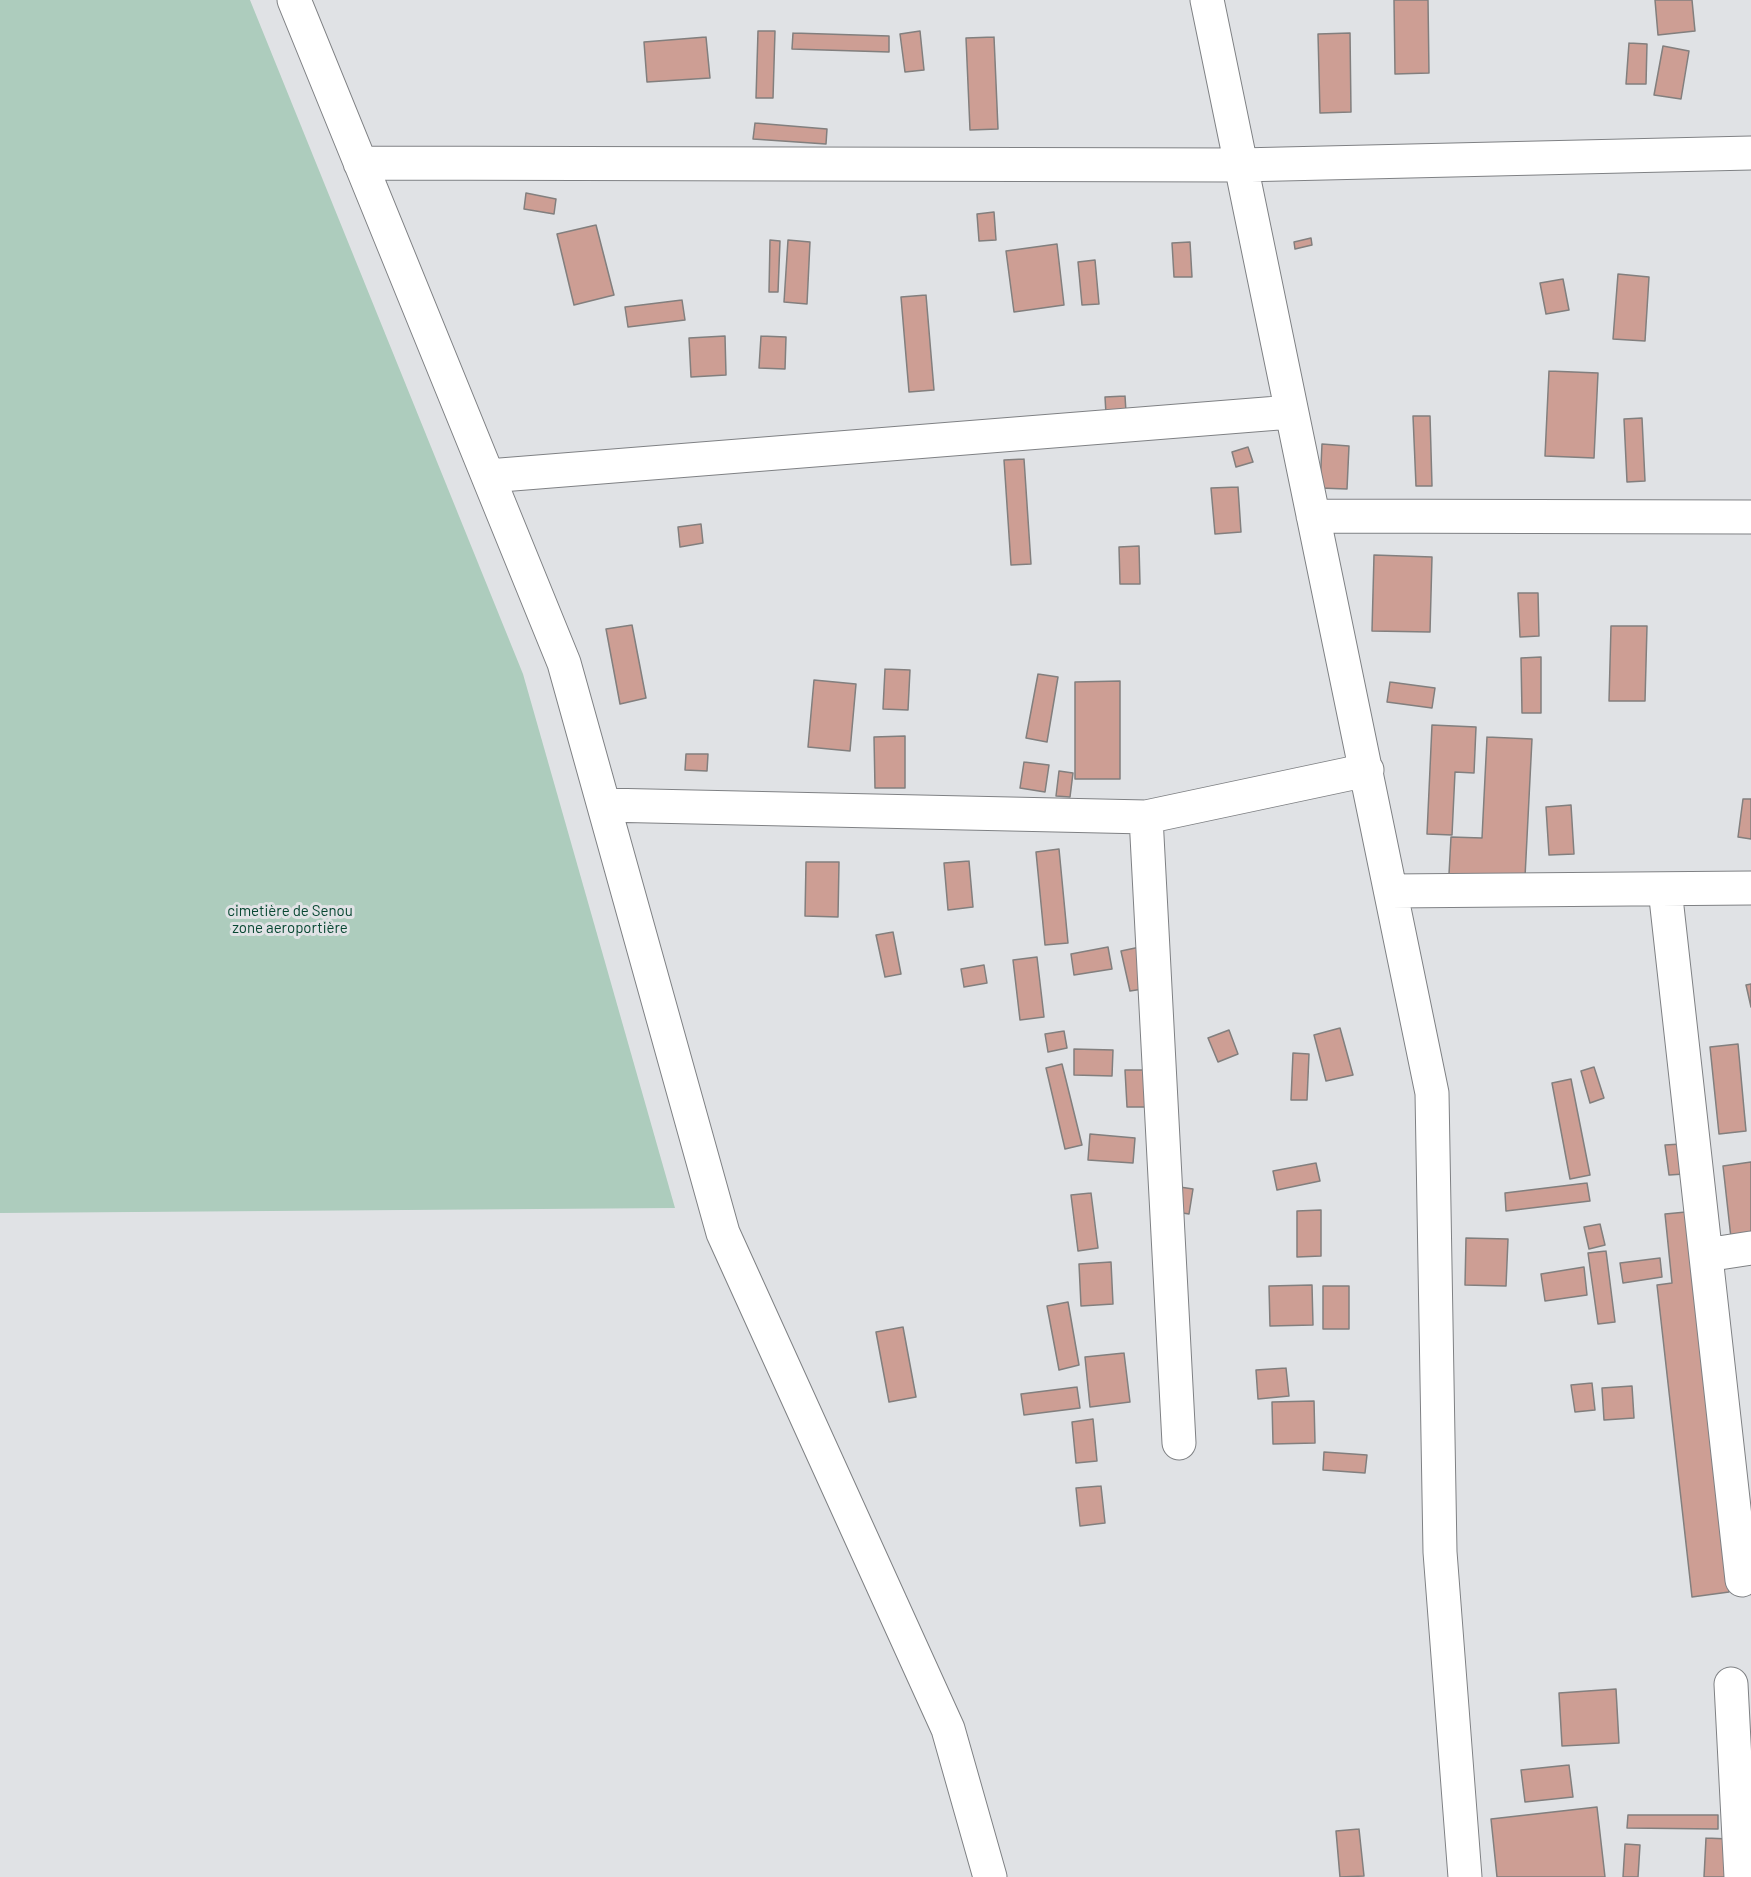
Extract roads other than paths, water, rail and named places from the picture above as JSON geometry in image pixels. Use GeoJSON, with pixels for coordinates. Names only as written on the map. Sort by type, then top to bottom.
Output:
{"type":"FeatureCollection","features":[{"type":"Feature","properties":{"kind":"street"},"geometry":{"type":"LineString","coordinates":[[294,0],[564,663],[723,1233],[948,1729],[990,1877]]}},
{"type":"Feature","properties":{"kind":"street"},"geometry":{"type":"LineString","coordinates":[[1207,0],[1431,1093],[1440,1552],[1465,1877]]}},
{"type":"Feature","properties":{"kind":"street"},"geometry":{"type":"LineString","coordinates":[[360,163],[1239,165],[1751,153]]}},
{"type":"Feature","properties":{"kind":"street"},"geometry":{"type":"LineString","coordinates":[[488,476],[1291,412]]}},
{"type":"Feature","properties":{"kind":"street"},"geometry":{"type":"LineString","coordinates":[[1313,516],[1751,517]]}},
{"type":"Feature","properties":{"kind":"street"},"geometry":{"type":"LineString","coordinates":[[604,805],[1146,817],[1366,770]]}},
{"type":"Feature","properties":{"kind":"street"},"geometry":{"type":"LineString","coordinates":[[1146,817],[1179,1443]]}},
{"type":"Feature","properties":{"kind":"street"},"geometry":{"type":"LineString","coordinates":[[1391,891],[1751,888]]}},
{"type":"Feature","properties":{"kind":"street"},"geometry":{"type":"LineString","coordinates":[[1665,889],[1742,1580]]}},
{"type":"Feature","properties":{"kind":"street"},"geometry":{"type":"LineString","coordinates":[[1706,1255],[1751,1248]]}},
{"type":"Feature","properties":{"kind":"street"},"geometry":{"type":"LineString","coordinates":[[1731,1684],[1741,1877]]}},
{"type":"Feature","properties":{"kind":"park label","name":"cimetière de Senou zone aeroportière"},"geometry":{"type":"Point","coordinates":[290,920]}}]}
